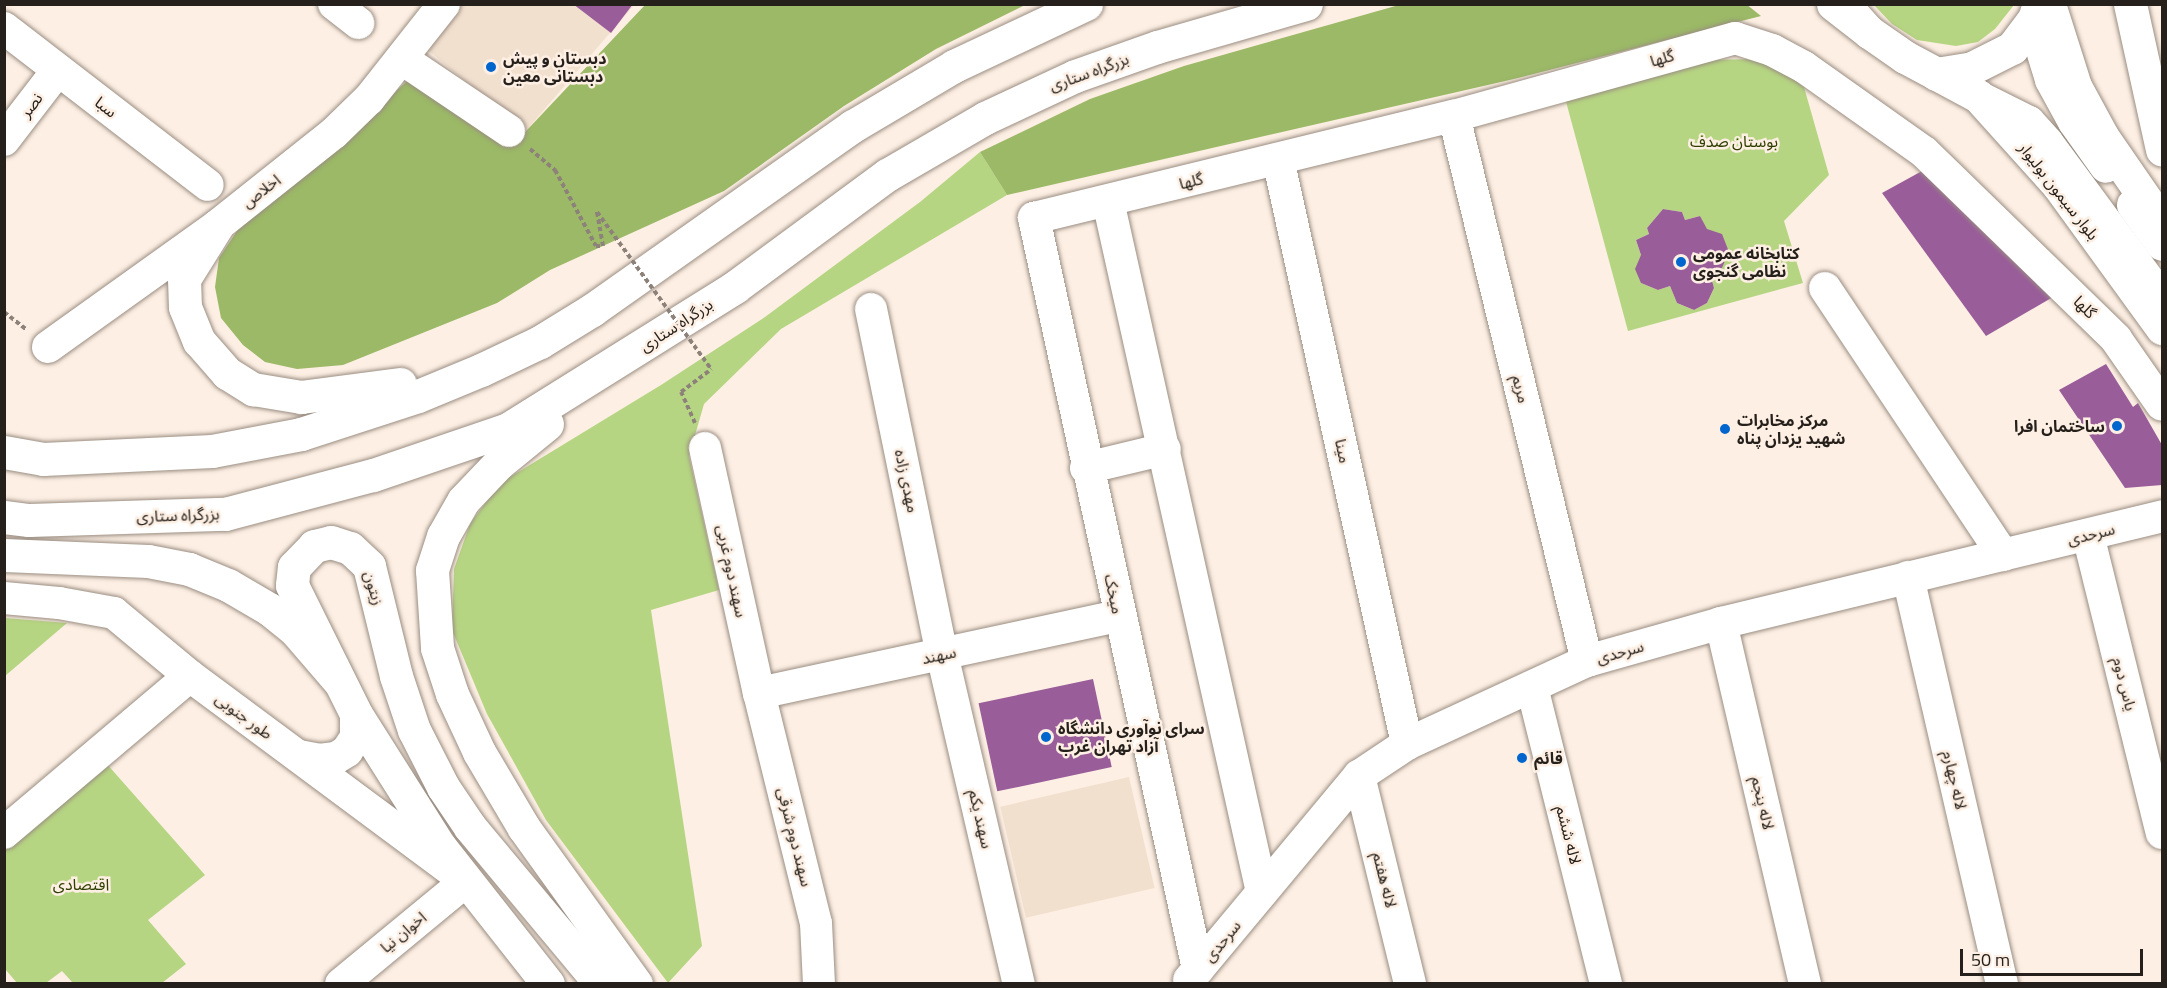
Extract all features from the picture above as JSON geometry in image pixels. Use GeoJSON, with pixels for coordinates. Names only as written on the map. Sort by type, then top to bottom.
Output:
{"type":"FeatureCollection","features":[{"type":"Feature","properties":{"kind":"main road"},"geometry":{"type":"LineString","coordinates":[[4,452],[43,459],[212,451],[302,435],[418,396],[482,370],[540,342],[592,310],[854,126],[954,66],[1086,4]]}},
{"type":"Feature","properties":{"kind":"main road","name":"بزرگراه ستاری"},"geometry":{"type":"LineString","coordinates":[[4,517],[29,520],[225,514],[373,475],[508,429],[645,346],[735,286],[887,175],[1022,98],[1157,47],[1306,4]]}},
{"type":"Feature","properties":{"kind":"main road"},"geometry":{"type":"LineString","coordinates":[[1833,4],[1869,32]]}},
{"type":"Feature","properties":{"kind":"main road"},"geometry":{"type":"LineString","coordinates":[[1843,4],[1869,32]]}},
{"type":"Feature","properties":{"kind":"main road"},"geometry":{"type":"LineString","coordinates":[[1936,74],[1972,68],[2012,48],[2034,19],[2041,4]]}},
{"type":"Feature","properties":{"kind":"main road"},"geometry":{"type":"LineString","coordinates":[[2049,4],[2075,86],[2102,136],[2163,223]]}},
{"type":"Feature","properties":{"kind":"main road"},"geometry":{"type":"LineString","coordinates":[[2130,4],[2163,150]]}},
{"type":"Feature","properties":{"kind":"main road","name":"بلوار سیمون بولیوار"},"geometry":{"type":"LineString","coordinates":[[1869,32],[1936,74],[1978,96],[2058,185],[2163,328]]}},
{"type":"Feature","properties":{"kind":"main road"},"geometry":{"type":"LineString","coordinates":[[217,226],[184,279],[185,307],[199,340],[227,373],[253,389],[301,398],[364,391],[482,370]]}},
{"type":"Feature","properties":{"kind":"main road"},"geometry":{"type":"LineString","coordinates":[[636,984],[524,828],[479,752],[452,694],[437,648],[432,570],[443,536],[463,501],[499,463],[645,346]]}},
{"type":"Feature","properties":{"kind":"main road"},"geometry":{"type":"LineString","coordinates":[[4,443],[43,459]]}},
{"type":"Feature","properties":{"kind":"main road","name":"زیتون"},"geometry":{"type":"LineString","coordinates":[[547,983],[466,881],[356,714],[292,585],[294,567],[300,558],[314,546],[331,542],[350,548],[369,566],[396,676],[414,730],[470,827],[601,984]]}},
{"type":"Feature","properties":{"kind":"main road"},"geometry":{"type":"LineString","coordinates":[[4,555],[148,561],[189,569],[228,585],[269,609],[295,630],[338,680]]}},
{"type":"Feature","properties":{"kind":"street"},"geometry":{"type":"LineString","coordinates":[[334,4],[358,23]]}},
{"type":"Feature","properties":{"kind":"street","name":"اخلاص"},"geometry":{"type":"LineString","coordinates":[[48,347],[217,226],[334,133],[402,59],[444,4]]}},
{"type":"Feature","properties":{"kind":"street"},"geometry":{"type":"LineString","coordinates":[[2041,4],[2041,47],[2051,80],[2074,122],[2163,245]]}},
{"type":"Feature","properties":{"kind":"street","name":"سبا"},"geometry":{"type":"LineString","coordinates":[[4,28],[208,185]]}},
{"type":"Feature","properties":{"kind":"street","name":"گلها"},"geometry":{"type":"LineString","coordinates":[[1035,218],[1454,116],[1735,38],[1772,50],[1804,67],[1924,152],[2116,339],[2163,405]]}},
{"type":"Feature","properties":{"kind":"street"},"geometry":{"type":"LineString","coordinates":[[402,59],[509,131]]}},
{"type":"Feature","properties":{"kind":"street","name":"نصر"},"geometry":{"type":"LineString","coordinates":[[4,140],[58,69]]}},
{"type":"Feature","properties":{"kind":"street"},"geometry":{"type":"LineString","coordinates":[[1978,96],[2003,106],[2041,135],[2081,183],[2163,298]]}},
{"type":"Feature","properties":{"kind":"street","name":"مریم"},"geometry":{"type":"LineString","coordinates":[[1454,116],[1587,661]]}},
{"type":"Feature","properties":{"kind":"street","name":"مینا"},"geometry":{"type":"LineString","coordinates":[[1278,159],[1407,744]]}},
{"type":"Feature","properties":{"kind":"street"},"geometry":{"type":"LineString","coordinates":[[1108,201],[1166,449],[1262,892]]}},
{"type":"Feature","properties":{"kind":"street","name":"میخک"},"geometry":{"type":"LineString","coordinates":[[1035,218],[1118,616],[1202,974]]}},
{"type":"Feature","properties":{"kind":"street"},"geometry":{"type":"LineString","coordinates":[[1825,288],[2003,555]]}},
{"type":"Feature","properties":{"kind":"street","name":"مهدی زاده"},"geometry":{"type":"LineString","coordinates":[[871,309],[942,654]]}},
{"type":"Feature","properties":{"kind":"street","name":"سهند دوم غربی"},"geometry":{"type":"LineString","coordinates":[[705,448],[759,693]]}},
{"type":"Feature","properties":{"kind":"street"},"geometry":{"type":"LineString","coordinates":[[1086,468],[1166,449]]}},
{"type":"Feature","properties":{"kind":"street","name":"سرحدی"},"geometry":{"type":"LineString","coordinates":[[1202,974],[1262,892],[1359,776],[1407,744],[1587,661],[1721,623],[2163,516]]}},
{"type":"Feature","properties":{"kind":"street","name":"یاس دوم"},"geometry":{"type":"LineString","coordinates":[[2088,535],[2163,834]]}},
{"type":"Feature","properties":{"kind":"street","name":"لاله چهارم"},"geometry":{"type":"LineString","coordinates":[[1908,577],[2002,984]]}},
{"type":"Feature","properties":{"kind":"street","name":"طور جنوبی"},"geometry":{"type":"LineString","coordinates":[[4,598],[59,603],[114,613],[190,676],[466,881]]}},
{"type":"Feature","properties":{"kind":"street","name":"سهند"},"geometry":{"type":"LineString","coordinates":[[759,693],[1118,616]]}},
{"type":"Feature","properties":{"kind":"street","name":"لاله پنجم"},"geometry":{"type":"LineString","coordinates":[[1721,623],[1805,984]]}},
{"type":"Feature","properties":{"kind":"street","name":"سهند يكم"},"geometry":{"type":"LineString","coordinates":[[942,654],[1019,984]]}},
{"type":"Feature","properties":{"kind":"street"},"geometry":{"type":"LineString","coordinates":[[4,833],[190,676]]}},
{"type":"Feature","properties":{"kind":"street","name":"لاله ششم"},"geometry":{"type":"LineString","coordinates":[[1532,687],[1606,984]]}},
{"type":"Feature","properties":{"kind":"street","name":"سهند دوم شرقی"},"geometry":{"type":"LineString","coordinates":[[759,693],[816,923],[819,984]]}},
{"type":"Feature","properties":{"kind":"street"},"geometry":{"type":"LineString","coordinates":[[299,756],[319,760],[336,758],[347,751],[356,737],[356,714]]}},
{"type":"Feature","properties":{"kind":"street","name":"لاله هفتم"},"geometry":{"type":"LineString","coordinates":[[1359,776],[1410,984]]}},
{"type":"Feature","properties":{"kind":"street","name":"اخوان نیا"},"geometry":{"type":"LineString","coordinates":[[341,984],[466,881]]}},
{"type":"Feature","properties":{"kind":"path"},"geometry":{"type":"LineString","coordinates":[[509,131],[555,170],[596,246],[603,246],[597,212],[711,369],[681,392],[705,448]]}},
{"type":"Feature","properties":{"kind":"shaded area"},"geometry":{"type":"Polygon","coordinates":[[[456,5],[634,5],[525,132],[421,44],[456,5]]]}},
{"type":"Feature","properties":{"kind":"shaded area"},"geometry":{"type":"Polygon","coordinates":[[[1129,777],[1155,888],[1026,918],[1000,807],[1129,777]]]}},
{"type":"Feature","properties":{"kind":"green space"},"geometry":{"type":"Polygon","coordinates":[[[1746,4],[1761,16],[1514,79],[1007,195],[980,152],[1090,99],[1184,66],[1399,5],[1746,4]]]}},
{"type":"Feature","properties":{"kind":"green space"},"geometry":{"type":"Polygon","coordinates":[[[645,5],[1025,5],[936,49],[844,106],[724,191],[550,270],[497,303],[343,365],[297,369],[265,362],[243,345],[221,318],[215,287],[219,258],[237,231],[413,76],[511,147],[645,5]]]}},
{"type":"Feature","properties":{"kind":"green space"},"geometry":{"type":"Polygon","coordinates":[[[1874,5],[2014,5],[1995,29],[1978,42],[1956,46],[1917,40],[1892,24],[1874,5]]]}},
{"type":"Feature","properties":{"kind":"green space","name":"بوستان صدف"},"geometry":{"type":"Polygon","coordinates":[[[1764,59],[1804,87],[1829,175],[1784,221],[1803,283],[1628,331],[1565,98],[1694,60],[1764,59]],[[1663,209],[1647,228],[1649,234],[1636,240],[1641,255],[1641,283],[1658,290],[1670,286],[1677,303],[1694,310],[1707,303],[1714,288],[1710,273],[1721,270],[1700,216],[1685,220],[1682,212],[1663,209]]]}},
{"type":"Feature","properties":{"kind":"green space"},"geometry":{"type":"Polygon","coordinates":[[[980,152],[1007,195],[781,329],[704,404],[689,456],[719,590],[651,610],[702,946],[668,983],[546,820],[487,714],[452,630],[454,569],[470,524],[500,483],[661,385],[765,317],[920,202],[980,152]]]}},
{"type":"Feature","properties":{"kind":"green space"},"geometry":{"type":"Polygon","coordinates":[[[5,618],[67,623],[5,676],[5,618]]]}},
{"type":"Feature","properties":{"kind":"green space","name":"اقتصادی"},"geometry":{"type":"Polygon","coordinates":[[[106,763],[205,875],[148,920],[186,964],[162,983],[73,983],[62,971],[46,983],[17,983],[5,969],[4,848],[106,763]]]}},
{"type":"Feature","properties":{"kind":"building"},"geometry":{"type":"Polygon","coordinates":[[[573,4],[633,4],[611,33],[573,4]]]}},
{"type":"Feature","properties":{"kind":"building"},"geometry":{"type":"Polygon","coordinates":[[[1922,171],[2053,297],[1986,336],[1882,193],[1922,171]]]}},
{"type":"Feature","properties":{"kind":"building","name":"کتابخانه عمومی نظامی گنجوی"},"geometry":{"type":"Polygon","coordinates":[[[1663,209],[1682,212],[1685,220],[1700,216],[1707,229],[1722,234],[1729,252],[1721,270],[1710,273],[1714,288],[1707,303],[1694,310],[1677,303],[1670,286],[1658,290],[1641,283],[1635,269],[1641,255],[1636,240],[1649,234],[1647,228],[1663,209]]]}},
{"type":"Feature","properties":{"kind":"building","name":"ساختمان افرا"},"geometry":{"type":"Polygon","coordinates":[[[2106,364],[2133,407],[2138,403],[2162,445],[2162,485],[2125,488],[2059,390],[2106,364]]]}},
{"type":"Feature","properties":{"kind":"building","name":"سرای نوآوری دانشگاه آزاد تهران غرب"},"geometry":{"type":"Polygon","coordinates":[[[1093,679],[1112,767],[997,791],[979,703],[1093,679]]]}},
{"type":"Feature","properties":{"kind":"place","name":"دبستان و پیش دبستانی معین"},"geometry":{"type":"Point","coordinates":[491,67]}},
{"type":"Feature","properties":{"kind":"place","name":"کتابخانه عمومی نظامی گنجوی"},"geometry":{"type":"Point","coordinates":[1681,262]}},
{"type":"Feature","properties":{"kind":"place","name":"ساختمان افرا"},"geometry":{"type":"Point","coordinates":[2117,426]}},
{"type":"Feature","properties":{"kind":"place","name":"مرکز مخابرات شهید یزدان پناه"},"geometry":{"type":"Point","coordinates":[1725,429]}},
{"type":"Feature","properties":{"kind":"place","name":"سرای نوآوری دانشگاه آزاد تهران غرب"},"geometry":{"type":"Point","coordinates":[1046,737]}},
{"type":"Feature","properties":{"kind":"place","name":"قائم"},"geometry":{"type":"Point","coordinates":[1522,758]}}]}
